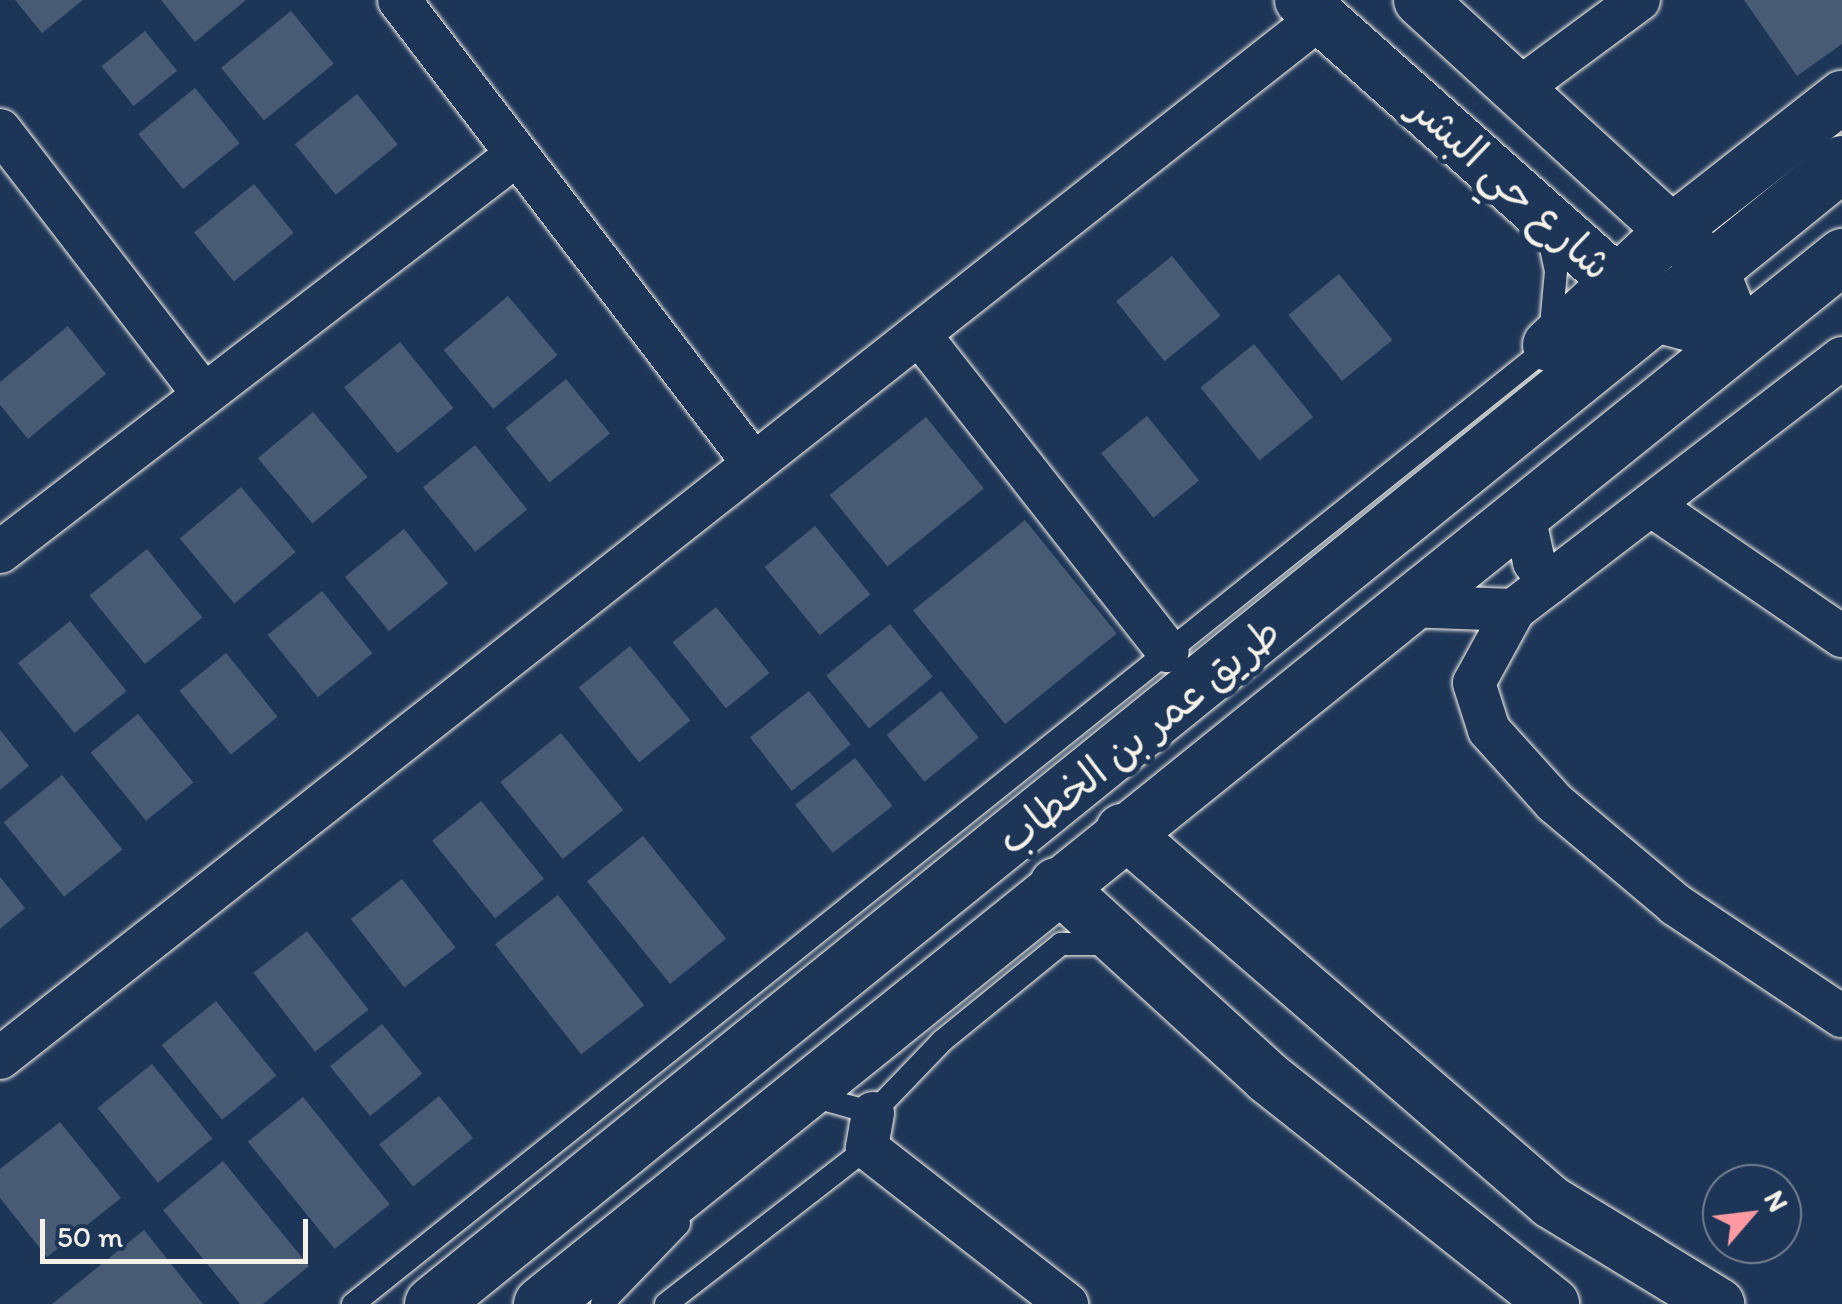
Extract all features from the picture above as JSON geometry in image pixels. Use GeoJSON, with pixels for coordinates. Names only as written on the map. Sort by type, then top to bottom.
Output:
{"type":"FeatureCollection","features":[{"type":"Feature","properties":{"kind":"main road","name":"طريق عمر بن الخطاب"},"geometry":{"type":"LineString","coordinates":[[432,1304],[1842,163]]}},
{"type":"Feature","properties":{"kind":"main road","name":"طريق عمر بن الخطاب"},"geometry":{"type":"LineString","coordinates":[[541,1304],[802,1094],[944,973],[1842,256]]}},
{"type":"Feature","properties":{"kind":"street"},"geometry":{"type":"LineString","coordinates":[[399,0],[754,464]]}},
{"type":"Feature","properties":{"kind":"street"},"geometry":{"type":"LineString","coordinates":[[1420,0],[1712,268],[1739,338]]}},
{"type":"Feature","properties":{"kind":"street"},"geometry":{"type":"LineString","coordinates":[[1520,88],[1640,0]]}},
{"type":"Feature","properties":{"kind":"street"},"geometry":{"type":"LineString","coordinates":[[0,1058],[919,334],[1311,9]]}},
{"type":"Feature","properties":{"kind":"street","name":"شارع حي البشر"},"geometry":{"type":"LineString","coordinates":[[1311,9],[1656,316],[1739,338]]}},
{"type":"Feature","properties":{"kind":"street"},"geometry":{"type":"LineString","coordinates":[[1549,346],[1670,232],[1842,97]]}},
{"type":"Feature","properties":{"kind":"street"},"geometry":{"type":"LineString","coordinates":[[4,142],[204,395]]}},
{"type":"Feature","properties":{"kind":"street"},"geometry":{"type":"LineString","coordinates":[[0,552],[515,156]]}},
{"type":"Feature","properties":{"kind":"street"},"geometry":{"type":"LineString","coordinates":[[919,334],[1168,650]]}},
{"type":"Feature","properties":{"kind":"street"},"geometry":{"type":"LineString","coordinates":[[1842,358],[1655,508],[1514,610],[1474,682],[1489,730],[1556,803],[1676,906],[1842,1016]]}},
{"type":"Feature","properties":{"kind":"street"},"geometry":{"type":"LineString","coordinates":[[1655,508],[1842,636]]}},
{"type":"Feature","properties":{"kind":"street"},"geometry":{"type":"LineString","coordinates":[[1523,511],[1549,584]]}},
{"type":"Feature","properties":{"kind":"street"},"geometry":{"type":"LineString","coordinates":[[1406,606],[1514,610]]}},
{"type":"Feature","properties":{"kind":"street"},"geometry":{"type":"LineString","coordinates":[[1122,830],[1551,1202],[1718,1304]]}},
{"type":"Feature","properties":{"kind":"street"},"geometry":{"type":"LineString","coordinates":[[1056,884],[1267,1077],[1552,1304]]}},
{"type":"Feature","properties":{"kind":"street"},"geometry":{"type":"LineString","coordinates":[[870,1131],[1066,1304]]}},
{"type":"Feature","properties":{"kind":"lane"},"geometry":{"type":"LineString","coordinates":[[1544,216],[1556,271],[1549,346]]}},
{"type":"Feature","properties":{"kind":"lane"},"geometry":{"type":"LineString","coordinates":[[353,1304],[1549,346],[1596,321],[1656,316]]}},
{"type":"Feature","properties":{"kind":"lane"},"geometry":{"type":"LineString","coordinates":[[666,1304],[870,1131],[942,1041],[1061,944],[1090,939],[1127,949]]}},
{"type":"Feature","properties":{"kind":"lane"},"geometry":{"type":"LineString","coordinates":[[942,1041],[944,973]]}},
{"type":"Feature","properties":{"kind":"lane"},"geometry":{"type":"LineString","coordinates":[[602,1304],[802,1094],[870,1131]]}},
{"type":"Feature","properties":{"kind":"building"},"geometry":{"type":"Polygon","coordinates":[[[15,0],[83,0],[42,33],[15,0]]]}},
{"type":"Feature","properties":{"kind":"building"},"geometry":{"type":"Polygon","coordinates":[[[161,0],[246,0],[195,42],[161,0]]]}},
{"type":"Feature","properties":{"kind":"building"},"geometry":{"type":"Polygon","coordinates":[[[1744,0],[1842,0],[1842,44],[1797,76],[1744,0]]]}},
{"type":"Feature","properties":{"kind":"building"},"geometry":{"type":"Polygon","coordinates":[[[291,11],[334,64],[264,120],[221,68],[291,11]]]}},
{"type":"Feature","properties":{"kind":"building"},"geometry":{"type":"Polygon","coordinates":[[[145,31],[177,71],[134,106],[101,66],[145,31]]]}},
{"type":"Feature","properties":{"kind":"building"},"geometry":{"type":"Polygon","coordinates":[[[195,88],[240,143],[183,189],[138,134],[195,88]]]}},
{"type":"Feature","properties":{"kind":"building"},"geometry":{"type":"Polygon","coordinates":[[[357,94],[398,145],[336,195],[295,144],[357,94]]]}},
{"type":"Feature","properties":{"kind":"building"},"geometry":{"type":"Polygon","coordinates":[[[254,184],[294,233],[234,281],[194,232],[254,184]]]}},
{"type":"Feature","properties":{"kind":"building"},"geometry":{"type":"Polygon","coordinates":[[[1172,256],[1220,316],[1165,361],[1116,301],[1172,256]]]}},
{"type":"Feature","properties":{"kind":"building"},"geometry":{"type":"Polygon","coordinates":[[[1339,274],[1392,340],[1342,381],[1288,315],[1339,274]]]}},
{"type":"Feature","properties":{"kind":"building"},"geometry":{"type":"Polygon","coordinates":[[[508,296],[557,355],[493,409],[444,350],[508,296]]]}},
{"type":"Feature","properties":{"kind":"building"},"geometry":{"type":"Polygon","coordinates":[[[68,326],[106,374],[28,439],[0,405],[0,382],[68,326]]]}},
{"type":"Feature","properties":{"kind":"building"},"geometry":{"type":"Polygon","coordinates":[[[400,342],[453,408],[398,453],[344,387],[400,342]]]}},
{"type":"Feature","properties":{"kind":"building"},"geometry":{"type":"Polygon","coordinates":[[[1254,344],[1313,417],[1260,460],[1200,387],[1254,344]]]}},
{"type":"Feature","properties":{"kind":"building"},"geometry":{"type":"Polygon","coordinates":[[[566,379],[610,433],[549,482],[505,428],[566,379]]]}},
{"type":"Feature","properties":{"kind":"building"},"geometry":{"type":"Polygon","coordinates":[[[313,412],[368,477],[312,523],[258,458],[313,412]]]}},
{"type":"Feature","properties":{"kind":"building"},"geometry":{"type":"Polygon","coordinates":[[[1147,416],[1199,481],[1153,518],[1101,453],[1147,416]]]}},
{"type":"Feature","properties":{"kind":"building"},"geometry":{"type":"Polygon","coordinates":[[[926,417],[984,488],[888,567],[830,495],[926,417]]]}},
{"type":"Feature","properties":{"kind":"building"},"geometry":{"type":"Polygon","coordinates":[[[475,445],[527,510],[475,552],[423,487],[475,445]]]}},
{"type":"Feature","properties":{"kind":"building"},"geometry":{"type":"Polygon","coordinates":[[[241,487],[296,552],[234,604],[180,538],[241,487]]]}},
{"type":"Feature","properties":{"kind":"building"},"geometry":{"type":"Polygon","coordinates":[[[1025,520],[1117,633],[1005,724],[913,611],[1025,520]]]}},
{"type":"Feature","properties":{"kind":"building"},"geometry":{"type":"Polygon","coordinates":[[[815,526],[870,594],[820,635],[764,567],[815,526]]]}},
{"type":"Feature","properties":{"kind":"building"},"geometry":{"type":"Polygon","coordinates":[[[404,529],[448,583],[389,631],[345,577],[404,529]]]}},
{"type":"Feature","properties":{"kind":"building"},"geometry":{"type":"Polygon","coordinates":[[[147,549],[202,617],[145,664],[89,596],[147,549]]]}},
{"type":"Feature","properties":{"kind":"building"},"geometry":{"type":"Polygon","coordinates":[[[322,591],[372,653],[318,697],[268,635],[322,591]]]}},
{"type":"Feature","properties":{"kind":"building"},"geometry":{"type":"Polygon","coordinates":[[[716,607],[769,673],[726,708],[672,642],[716,607]]]}},
{"type":"Feature","properties":{"kind":"building"},"geometry":{"type":"Polygon","coordinates":[[[70,621],[127,691],[75,733],[18,663],[70,621]]]}},
{"type":"Feature","properties":{"kind":"building"},"geometry":{"type":"Polygon","coordinates":[[[890,624],[933,677],[869,728],[826,676],[890,624]]]}},
{"type":"Feature","properties":{"kind":"building"},"geometry":{"type":"Polygon","coordinates":[[[630,646],[690,721],[639,762],[579,688],[630,646]]]}},
{"type":"Feature","properties":{"kind":"building"},"geometry":{"type":"Polygon","coordinates":[[[226,653],[278,717],[231,754],[179,691],[226,653]]]}},
{"type":"Feature","properties":{"kind":"building"},"geometry":{"type":"Polygon","coordinates":[[[809,691],[851,745],[792,791],[750,737],[809,691]]]}},
{"type":"Feature","properties":{"kind":"building"},"geometry":{"type":"Polygon","coordinates":[[[941,691],[979,738],[924,782],[887,735],[941,691]]]}},
{"type":"Feature","properties":{"kind":"building"},"geometry":{"type":"Polygon","coordinates":[[[138,714],[193,782],[146,821],[91,752],[138,714]]]}},
{"type":"Feature","properties":{"kind":"building"},"geometry":{"type":"Polygon","coordinates":[[[0,730],[29,766],[0,790],[0,730]]]}},
{"type":"Feature","properties":{"kind":"building"},"geometry":{"type":"Polygon","coordinates":[[[561,733],[623,810],[563,859],[500,782],[561,733]]]}},
{"type":"Feature","properties":{"kind":"building"},"geometry":{"type":"Polygon","coordinates":[[[855,758],[893,806],[833,853],[795,805],[855,758]]]}},
{"type":"Feature","properties":{"kind":"building"},"geometry":{"type":"Polygon","coordinates":[[[62,775],[122,850],[64,897],[4,822],[62,775]]]}},
{"type":"Feature","properties":{"kind":"building"},"geometry":{"type":"Polygon","coordinates":[[[481,801],[544,879],[495,918],[432,841],[481,801]]]}},
{"type":"Feature","properties":{"kind":"building"},"geometry":{"type":"Polygon","coordinates":[[[643,836],[726,939],[670,984],[587,881],[643,836]]]}},
{"type":"Feature","properties":{"kind":"building"},"geometry":{"type":"Polygon","coordinates":[[[0,877],[25,908],[0,929],[0,877]]]}},
{"type":"Feature","properties":{"kind":"building"},"geometry":{"type":"Polygon","coordinates":[[[402,879],[456,948],[404,988],[351,919],[402,879]]]}},
{"type":"Feature","properties":{"kind":"building"},"geometry":{"type":"Polygon","coordinates":[[[558,895],[644,1005],[581,1055],[495,944],[558,895]]]}},
{"type":"Feature","properties":{"kind":"building"},"geometry":{"type":"Polygon","coordinates":[[[307,931],[369,1010],[315,1052],[253,973],[307,931]]]}},
{"type":"Feature","properties":{"kind":"building"},"geometry":{"type":"Polygon","coordinates":[[[216,1001],[276,1076],[222,1120],[162,1045],[216,1001]]]}},
{"type":"Feature","properties":{"kind":"building"},"geometry":{"type":"Polygon","coordinates":[[[382,1024],[422,1074],[370,1116],[330,1066],[382,1024]]]}},
{"type":"Feature","properties":{"kind":"building"},"geometry":{"type":"Polygon","coordinates":[[[152,1064],[212,1139],[158,1183],[98,1108],[152,1064]]]}},
{"type":"Feature","properties":{"kind":"building"},"geometry":{"type":"Polygon","coordinates":[[[439,1096],[473,1138],[413,1186],[379,1144],[439,1096]]]}},
{"type":"Feature","properties":{"kind":"building"},"geometry":{"type":"Polygon","coordinates":[[[303,1097],[390,1204],[335,1249],[248,1142],[303,1097]]]}},
{"type":"Feature","properties":{"kind":"building"},"geometry":{"type":"Polygon","coordinates":[[[60,1122],[121,1198],[47,1257],[0,1198],[0,1169],[60,1122]]]}},
{"type":"Feature","properties":{"kind":"building"},"geometry":{"type":"Polygon","coordinates":[[[223,1161],[309,1266],[263,1304],[240,1304],[163,1210],[223,1161]]]}},
{"type":"Feature","properties":{"kind":"building"},"geometry":{"type":"Polygon","coordinates":[[[144,1230],[203,1304],[52,1304],[144,1230]]]}}]}
